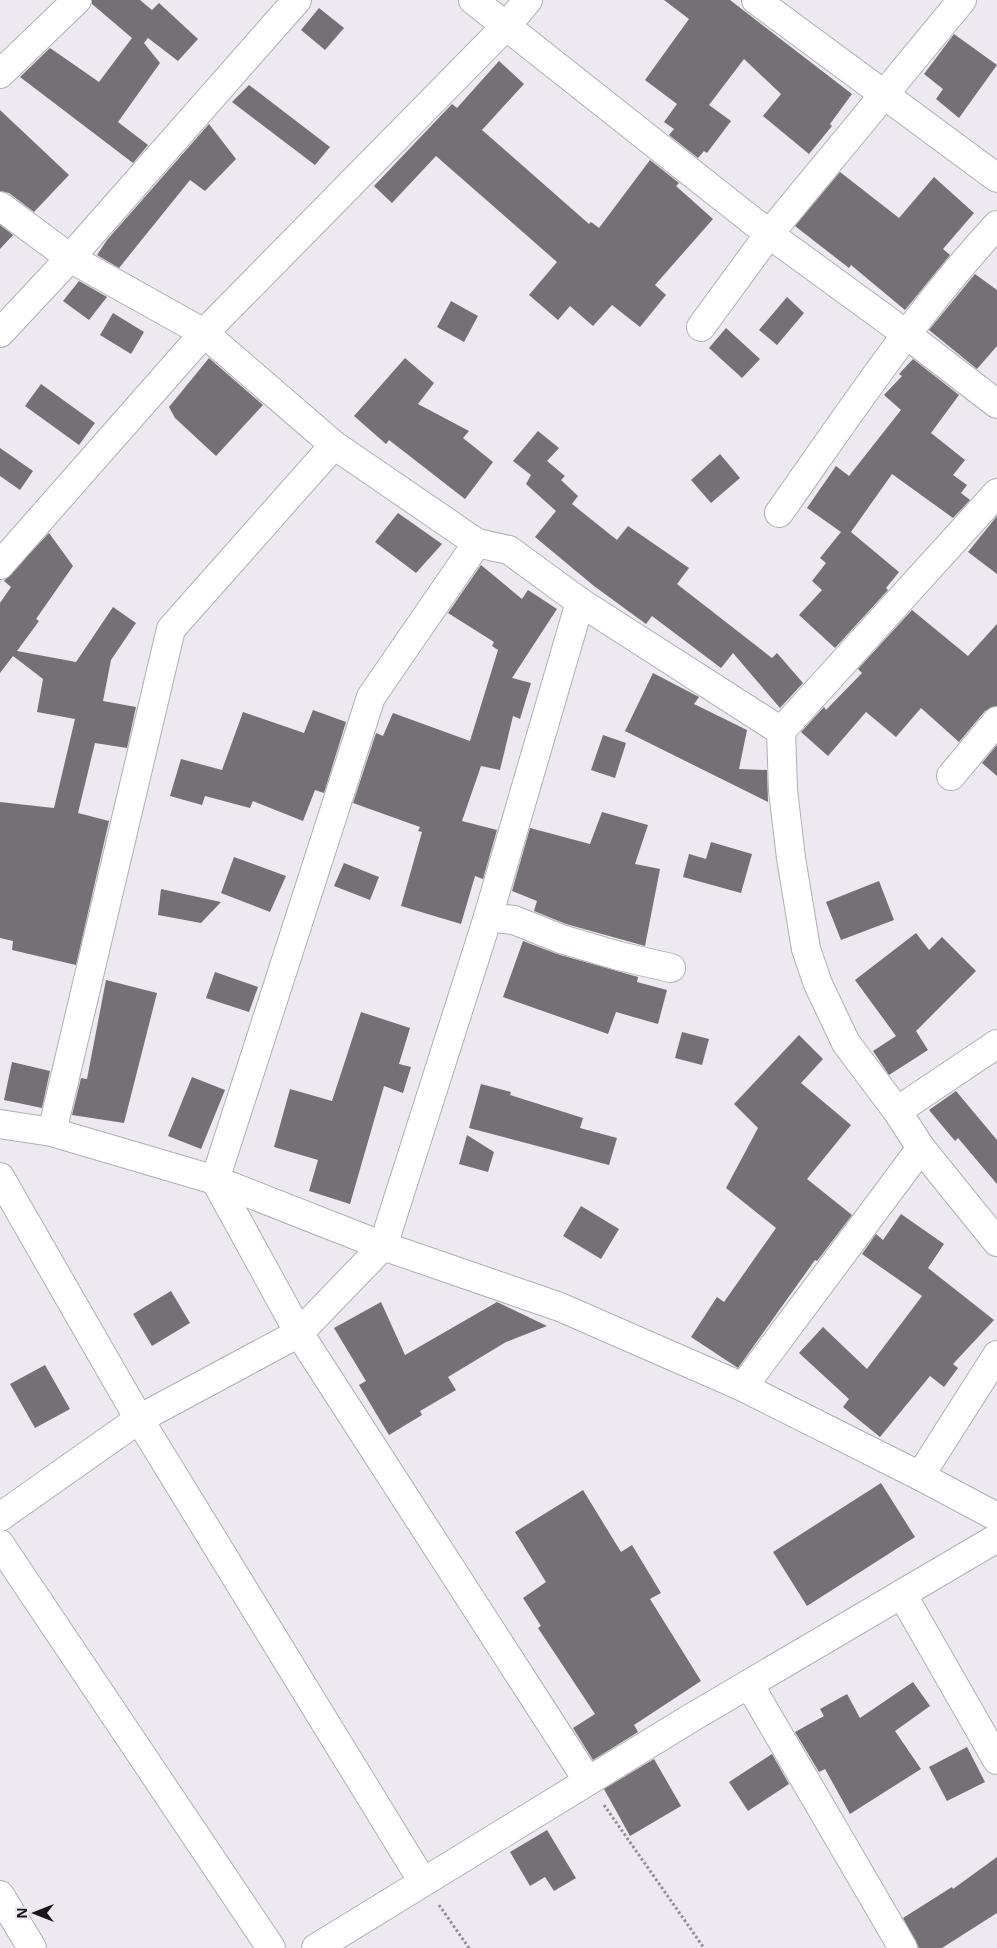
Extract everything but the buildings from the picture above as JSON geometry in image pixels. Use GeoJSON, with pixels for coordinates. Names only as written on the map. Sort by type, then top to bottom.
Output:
{"type":"FeatureCollection","features":[{"type":"Feature","properties":{"kind":"street"},"geometry":{"type":"LineString","coordinates":[[0,74],[77,0]]}},
{"type":"Feature","properties":{"kind":"street"},"geometry":{"type":"LineString","coordinates":[[0,333],[70,258],[297,0]]}},
{"type":"Feature","properties":{"kind":"street"},"geometry":{"type":"LineString","coordinates":[[473,0],[769,234],[906,334],[997,404]]}},
{"type":"Feature","properties":{"kind":"street"},"geometry":{"type":"LineString","coordinates":[[0,565],[204,333],[507,25],[528,0]]}},
{"type":"Feature","properties":{"kind":"street"},"geometry":{"type":"LineString","coordinates":[[701,327],[769,234],[962,0]]}},
{"type":"Feature","properties":{"kind":"street"},"geometry":{"type":"LineString","coordinates":[[766,3],[997,178]]}},
{"type":"Feature","properties":{"kind":"street"},"geometry":{"type":"LineString","coordinates":[[0,206],[70,258],[204,333],[334,446],[477,543],[509,550],[580,602],[781,731]]}},
{"type":"Feature","properties":{"kind":"street"},"geometry":{"type":"LineString","coordinates":[[779,513],[906,334],[953,273],[997,225]]}},
{"type":"Feature","properties":{"kind":"street"},"geometry":{"type":"LineString","coordinates":[[52,1132],[171,629],[334,446]]}},
{"type":"Feature","properties":{"kind":"street"},"geometry":{"type":"LineString","coordinates":[[997,493],[781,731],[783,790],[791,858],[806,948],[818,984],[846,1043],[897,1111],[921,1148],[997,1242]]}},
{"type":"Feature","properties":{"kind":"street"},"geometry":{"type":"LineString","coordinates":[[477,543],[371,698],[215,1180],[299,1333],[588,1781]]}},
{"type":"Feature","properties":{"kind":"street"},"geometry":{"type":"LineString","coordinates":[[0,1517],[139,1419],[299,1333],[383,1246],[488,917],[580,602]]}},
{"type":"Feature","properties":{"kind":"street"},"geometry":{"type":"LineString","coordinates":[[951,776],[997,721]]}},
{"type":"Feature","properties":{"kind":"street"},"geometry":{"type":"LineString","coordinates":[[488,917],[514,920],[561,940],[671,968]]}},
{"type":"Feature","properties":{"kind":"street"},"geometry":{"type":"LineString","coordinates":[[897,1111],[997,1044]]}},
{"type":"Feature","properties":{"kind":"street"},"geometry":{"type":"LineString","coordinates":[[0,1124],[52,1132],[215,1180],[383,1246],[560,1307],[743,1387],[997,1517]]}},
{"type":"Feature","properties":{"kind":"street"},"geometry":{"type":"LineString","coordinates":[[743,1387],[921,1148]]}},
{"type":"Feature","properties":{"kind":"street"},"geometry":{"type":"LineString","coordinates":[[0,1176],[139,1419],[423,1882]]}},
{"type":"Feature","properties":{"kind":"street"},"geometry":{"type":"LineString","coordinates":[[920,1476],[997,1355]]}},
{"type":"Feature","properties":{"kind":"street"},"geometry":{"type":"LineString","coordinates":[[316,1948],[749,1684],[997,1538]]}},
{"type":"Feature","properties":{"kind":"street"},"geometry":{"type":"LineString","coordinates":[[0,1544],[271,1948]]}},
{"type":"Feature","properties":{"kind":"street"},"geometry":{"type":"LineString","coordinates":[[902,1594],[997,1760]]}},
{"type":"Feature","properties":{"kind":"street"},"geometry":{"type":"LineString","coordinates":[[749,1684],[902,1948]]}},
{"type":"Feature","properties":{"kind":"street"},"geometry":{"type":"LineString","coordinates":[[0,1895],[32,1948]]}},
{"type":"Feature","properties":{"kind":"path"},"geometry":{"type":"LineString","coordinates":[[588,1781],[704,1948]]}},
{"type":"Feature","properties":{"kind":"path"},"geometry":{"type":"LineString","coordinates":[[423,1882],[469,1948]]}}]}
